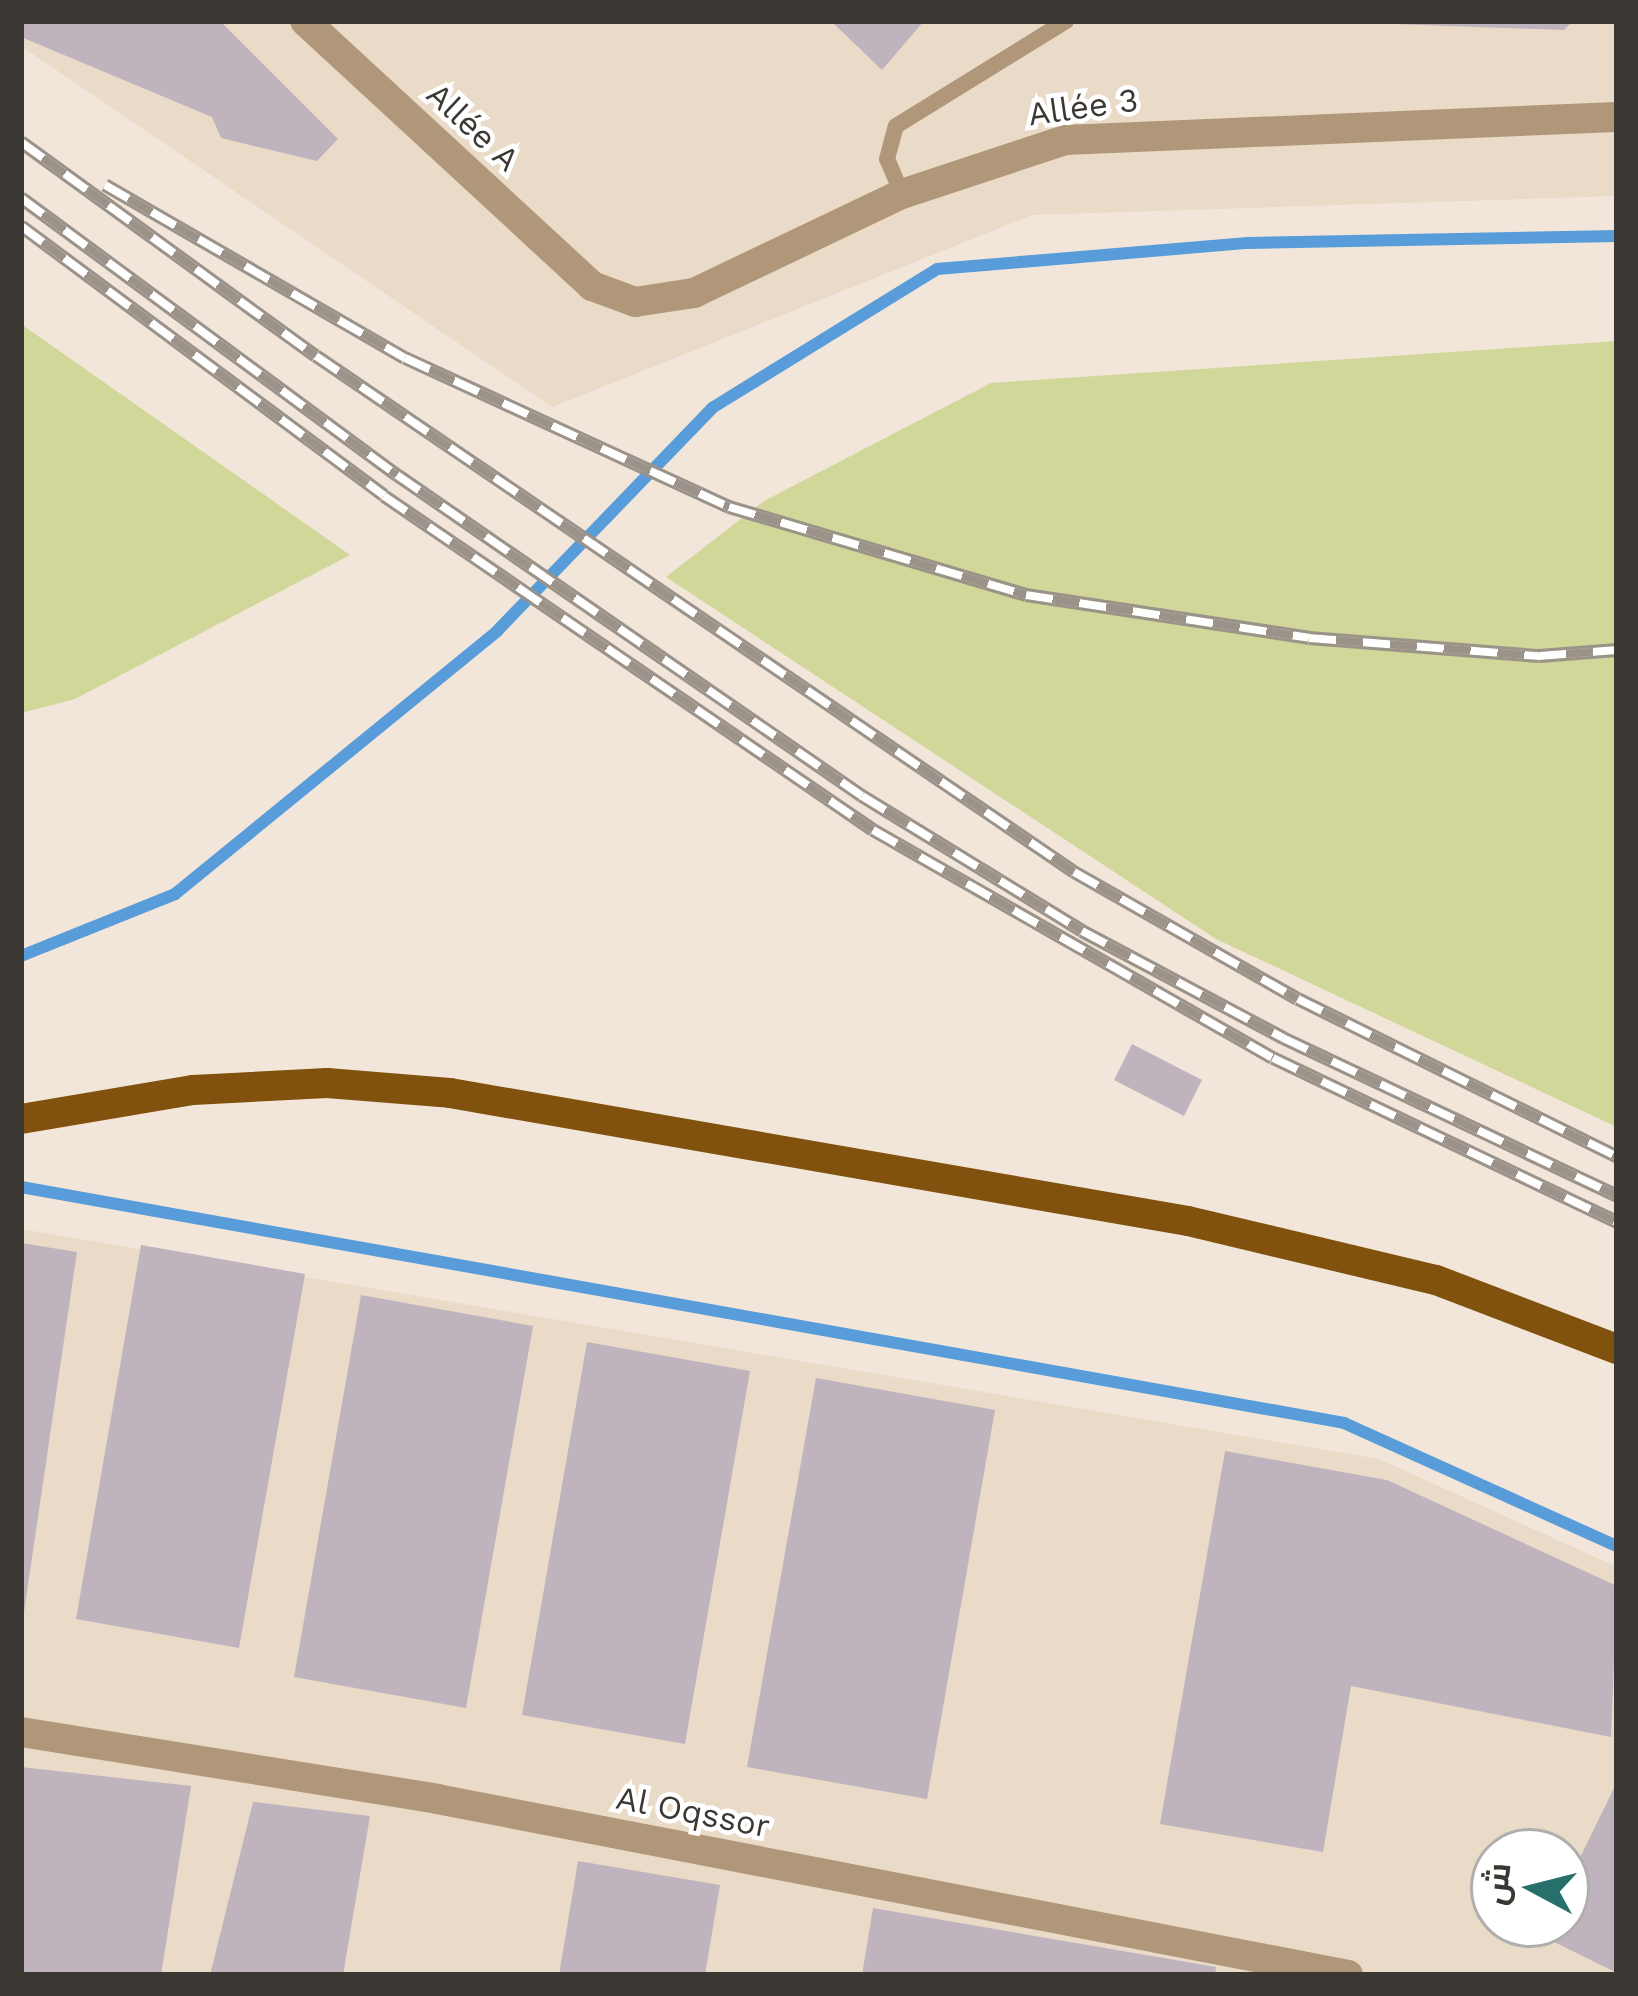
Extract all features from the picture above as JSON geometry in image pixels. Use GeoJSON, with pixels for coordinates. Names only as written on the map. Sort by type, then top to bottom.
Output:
{"type":"FeatureCollection","features":[{"type":"Feature","properties":{"kind":"main road"},"geometry":{"type":"LineString","coordinates":[[21,1119],[145,1093],[327,1083],[591,1114],[1187,1221],[1436,1280],[1617,1349]]}},
{"type":"Feature","properties":{"kind":"street","name":"Allée A"},"geometry":{"type":"LineString","coordinates":[[305,21],[592,286]]}},
{"type":"Feature","properties":{"kind":"street","name":"Allée 3"},"geometry":{"type":"LineString","coordinates":[[592,286],[635,302],[694,293],[902,194],[1065,140],[1617,117]]}},
{"type":"Feature","properties":{"kind":"street","name":"Al Oqssor"},"geometry":{"type":"LineString","coordinates":[[21,1732],[437,1799],[1282,1971],[1348,1975]]}},
{"type":"Feature","properties":{"kind":"lane"},"geometry":{"type":"LineString","coordinates":[[902,194],[887,159],[896,126],[1066,21]]}},
{"type":"Feature","properties":{"kind":"shaded area"},"geometry":{"type":"Polygon","coordinates":[[[21,21],[1617,21],[1617,196],[1032,215],[552,407],[21,46],[21,21]]]}},
{"type":"Feature","properties":{"kind":"shaded area"},"geometry":{"type":"Polygon","coordinates":[[[21,1229],[1379,1459],[1617,1567],[1617,1975],[21,1975],[21,1229]]]}},
{"type":"Feature","properties":{"kind":"green space"},"geometry":{"type":"Polygon","coordinates":[[[21,324],[350,555],[75,699],[21,713],[21,324]]]}},
{"type":"Feature","properties":{"kind":"green space"},"geometry":{"type":"Polygon","coordinates":[[[1617,341],[1617,1127],[1216,939],[666,577],[764,501],[991,383],[1617,341]]]}},
{"type":"Feature","properties":{"kind":"building"},"geometry":{"type":"Polygon","coordinates":[[[21,21],[220,21],[338,139],[317,161],[221,138],[212,117],[21,37],[21,21]]]}},
{"type":"Feature","properties":{"kind":"building"},"geometry":{"type":"Polygon","coordinates":[[[831,21],[924,21],[882,70],[831,21]]]}},
{"type":"Feature","properties":{"kind":"building"},"geometry":{"type":"Polygon","coordinates":[[[1309,21],[1573,21],[1564,30],[1309,21]]]}},
{"type":"Feature","properties":{"kind":"building"},"geometry":{"type":"Polygon","coordinates":[[[1132,1044],[1202,1080],[1184,1116],[1114,1080],[1132,1044]]]}},
{"type":"Feature","properties":{"kind":"building"},"geometry":{"type":"Polygon","coordinates":[[[21,1243],[77,1252],[24,1612],[21,1611],[21,1243]]]}},
{"type":"Feature","properties":{"kind":"building"},"geometry":{"type":"Polygon","coordinates":[[[141,1245],[305,1274],[239,1648],[76,1619],[141,1245]]]}},
{"type":"Feature","properties":{"kind":"building"},"geometry":{"type":"Polygon","coordinates":[[[361,1295],[533,1326],[466,1708],[294,1677],[361,1295]]]}},
{"type":"Feature","properties":{"kind":"building"},"geometry":{"type":"Polygon","coordinates":[[[587,1342],[750,1371],[685,1744],[522,1715],[587,1342]]]}},
{"type":"Feature","properties":{"kind":"building"},"geometry":{"type":"Polygon","coordinates":[[[816,1378],[995,1410],[927,1799],[747,1767],[816,1378]]]}},
{"type":"Feature","properties":{"kind":"building"},"geometry":{"type":"Polygon","coordinates":[[[1225,1451],[1387,1480],[1617,1586],[1611,1737],[1351,1686],[1323,1852],[1160,1824],[1225,1451]]]}},
{"type":"Feature","properties":{"kind":"building"},"geometry":{"type":"Polygon","coordinates":[[[21,1767],[191,1786],[161,1975],[21,1975],[21,1767]]]}},
{"type":"Feature","properties":{"kind":"building"},"geometry":{"type":"Polygon","coordinates":[[[1617,1782],[1617,1973],[1566,1948],[1590,1948],[1590,1837],[1617,1782]]]}},
{"type":"Feature","properties":{"kind":"building"},"geometry":{"type":"Polygon","coordinates":[[[253,1802],[370,1816],[343,1975],[210,1975],[253,1802]]]}},
{"type":"Feature","properties":{"kind":"building"},"geometry":{"type":"Polygon","coordinates":[[[578,1861],[720,1885],[705,1975],[559,1975],[578,1861]]]}},
{"type":"Feature","properties":{"kind":"building"},"geometry":{"type":"Polygon","coordinates":[[[873,1908],[1216,1967],[1215,1975],[862,1975],[873,1908]]]}},
{"type":"Feature","properties":{"kind":"waterway"},"geometry":{"type":"LineString","coordinates":[[21,956],[175,894],[497,631],[712,408],[937,269],[1248,243],[1617,236]]}},
{"type":"Feature","properties":{"kind":"waterway"},"geometry":{"type":"LineString","coordinates":[[21,1187],[1344,1423],[1617,1546]]}},
{"type":"Feature","properties":{"kind":"railway"},"geometry":{"type":"LineString","coordinates":[[21,142],[316,356],[1074,872],[1298,999],[1617,1157]]}},
{"type":"Feature","properties":{"kind":"railway"},"geometry":{"type":"LineString","coordinates":[[105,185],[405,358],[729,507],[1026,595],[1309,638],[1539,656],[1617,650]]}},
{"type":"Feature","properties":{"kind":"railway"},"geometry":{"type":"LineString","coordinates":[[21,198],[397,475],[862,796],[1082,931],[1283,1038],[1617,1196]]}},
{"type":"Feature","properties":{"kind":"railway"},"geometry":{"type":"LineString","coordinates":[[21,226],[384,496],[873,830],[1273,1058],[1617,1222]]}}]}
